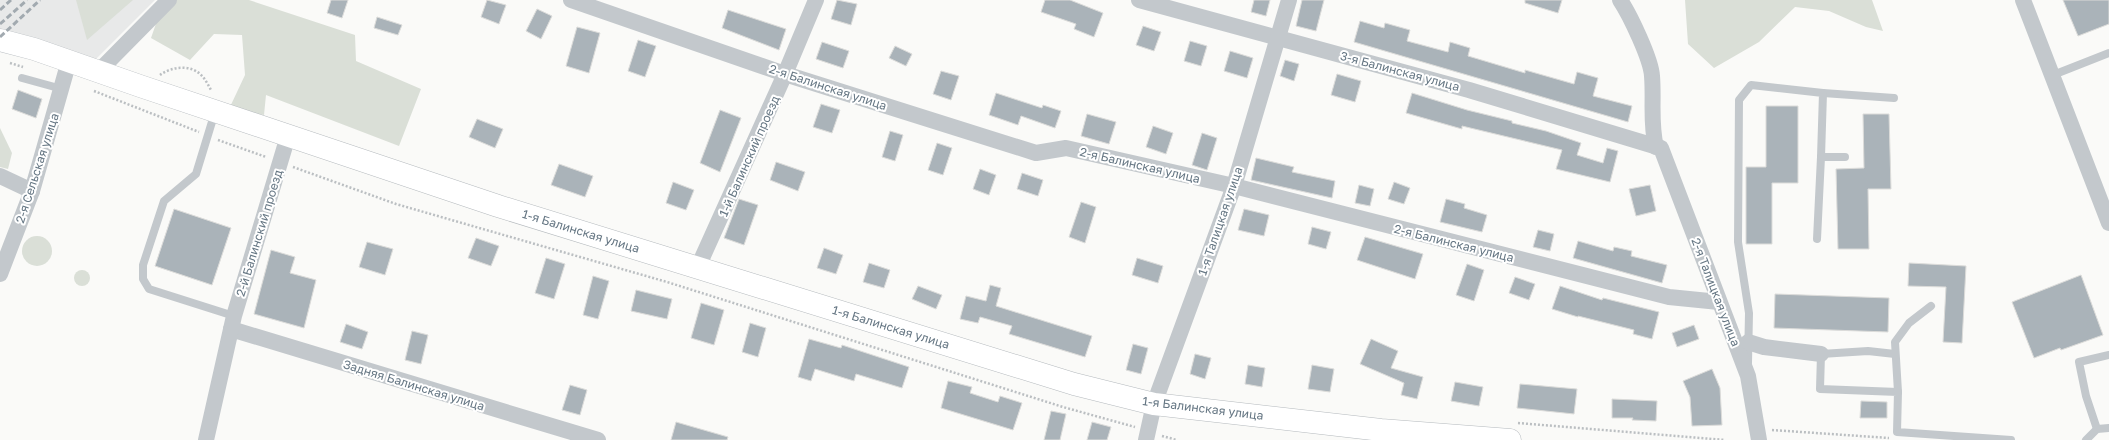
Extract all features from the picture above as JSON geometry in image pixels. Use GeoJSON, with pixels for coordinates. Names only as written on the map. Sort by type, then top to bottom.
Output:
{"type":"FeatureCollection","features":[{"type":"Feature","properties":{"kind":"main road","name":"1-я Балинская улица"},"geometry":{"type":"LineString","coordinates":[[0,40],[34,48],[69,61],[96,81],[216,112],[498,206],[1074,384],[1154,404],[1381,430],[1510,431]]}},
{"type":"Feature","properties":{"kind":"street"},"geometry":{"type":"LineString","coordinates":[[96,81],[168,0]]}},
{"type":"Feature","properties":{"kind":"street","name":"2-я Балинская улица"},"geometry":{"type":"LineString","coordinates":[[571,0],[785,74],[1036,153],[1066,148],[1234,186],[1669,297],[1719,302]]}},
{"type":"Feature","properties":{"kind":"street","name":"1-й Балинский проезд"},"geometry":{"type":"LineString","coordinates":[[698,267],[785,74],[816,0]]}},
{"type":"Feature","properties":{"kind":"street","name":"3-я Балинская улица"},"geometry":{"type":"LineString","coordinates":[[1139,0],[1470,90],[1658,147]]}},
{"type":"Feature","properties":{"kind":"street","name":"1-я Талицкая улица"},"geometry":{"type":"LineString","coordinates":[[1147,436],[1154,404],[1234,186],[1289,0]]}},
{"type":"Feature","properties":{"kind":"street","name":"2-я Талицкая улица"},"geometry":{"type":"LineString","coordinates":[[1620,0],[1626,8],[1644,49],[1652,74],[1653,135],[1748,376],[1758,438]]}},
{"type":"Feature","properties":{"kind":"street"},"geometry":{"type":"LineString","coordinates":[[2023,0],[2109,223]]}},
{"type":"Feature","properties":{"kind":"street","name":"2-я Сельская улица"},"geometry":{"type":"LineString","coordinates":[[0,274],[32,191],[69,61]]}},
{"type":"Feature","properties":{"kind":"street","name":"2-й Балинский проезд"},"geometry":{"type":"LineString","coordinates":[[206,440],[233,323],[288,136]]}},
{"type":"Feature","properties":{"kind":"street"},"geometry":{"type":"LineString","coordinates":[[0,176],[32,191]]}},
{"type":"Feature","properties":{"kind":"street","name":"Задняя Балинская улица"},"geometry":{"type":"LineString","coordinates":[[233,323],[598,440]]}},
{"type":"Feature","properties":{"kind":"street"},"geometry":{"type":"LineString","coordinates":[[1748,342],[1794,351],[1821,354]]}},
{"type":"Feature","properties":{"kind":"lane"},"geometry":{"type":"LineString","coordinates":[[2053,75],[2109,53]]}},
{"type":"Feature","properties":{"kind":"lane"},"geometry":{"type":"LineString","coordinates":[[22,78],[62,89]]}},
{"type":"Feature","properties":{"kind":"lane"},"geometry":{"type":"LineString","coordinates":[[1748,376],[1748,313],[1738,242],[1739,100],[1751,85],[1823,93],[1894,98]]}},
{"type":"Feature","properties":{"kind":"lane"},"geometry":{"type":"LineString","coordinates":[[1817,239],[1823,93]]}},
{"type":"Feature","properties":{"kind":"lane"},"geometry":{"type":"LineString","coordinates":[[216,112],[196,174],[164,201],[142,265],[143,279],[149,289],[233,323]]}},
{"type":"Feature","properties":{"kind":"lane"},"geometry":{"type":"LineString","coordinates":[[1821,157],[1845,157]]}},
{"type":"Feature","properties":{"kind":"lane"},"geometry":{"type":"LineString","coordinates":[[1931,306],[1909,323],[1895,342],[1898,392],[1897,432],[2011,440]]}},
{"type":"Feature","properties":{"kind":"lane"},"geometry":{"type":"LineString","coordinates":[[1895,354],[1868,351],[1821,354],[1820,389],[1898,392]]}},
{"type":"Feature","properties":{"kind":"lane"},"geometry":{"type":"LineString","coordinates":[[2097,428],[2086,396],[2079,362],[2109,355]]}},
{"type":"Feature","properties":{"kind":"lane"},"geometry":{"type":"LineString","coordinates":[[2086,440],[2097,428],[2109,428]]}},
{"type":"Feature","properties":{"kind":"path"},"geometry":{"type":"LineString","coordinates":[[96,81],[208,136],[396,204],[666,282],[1147,436],[1177,440]]}},
{"type":"Feature","properties":{"kind":"path"},"geometry":{"type":"LineString","coordinates":[[1758,438],[1774,430],[1872,437]]}},
{"type":"Feature","properties":{"kind":"path"},"geometry":{"type":"LineString","coordinates":[[1510,431],[1725,440]]}},
{"type":"Feature","properties":{"kind":"shaded area"},"geometry":{"type":"Polygon","coordinates":[[[0,0],[155,0],[90,65],[0,32],[0,0]]]}},
{"type":"Feature","properties":{"kind":"shaded area"},"geometry":{"type":"Polygon","coordinates":[[[76,0],[133,0],[87,40],[76,0]]]}},
{"type":"Feature","properties":{"kind":"shaded area"},"geometry":{"type":"Polygon","coordinates":[[[176,0],[249,0],[355,35],[356,61],[421,89],[399,146],[266,95],[264,115],[229,109],[245,75],[242,35],[214,34],[190,60],[151,38],[159,15],[176,0]]]}},
{"type":"Feature","properties":{"kind":"shaded area"},"geometry":{"type":"Polygon","coordinates":[[[1685,0],[1872,0],[1883,31],[1866,27],[1829,11],[1795,7],[1759,42],[1714,68],[1688,44],[1685,0]]]}},
{"type":"Feature","properties":{"kind":"shaded area"},"geometry":{"type":"Polygon","coordinates":[[[0,128],[12,153],[8,169],[0,167],[0,128]]]}},
{"type":"Feature","properties":{"kind":"shaded area"},"geometry":{"type":"Polygon","coordinates":[[[37,236],[43,237],[51,245],[51,257],[43,265],[37,266],[31,265],[23,257],[22,251],[23,245],[31,237],[37,236]]]}},
{"type":"Feature","properties":{"kind":"shaded area"},"geometry":{"type":"Polygon","coordinates":[[[79,270],[85,270],[90,275],[88,284],[85,286],[79,286],[74,281],[74,275],[79,270]]]}},
{"type":"Feature","properties":{"kind":"building"},"geometry":{"type":"Polygon","coordinates":[[[331,0],[348,0],[342,18],[327,13],[331,0]]]}},
{"type":"Feature","properties":{"kind":"building"},"geometry":{"type":"Polygon","coordinates":[[[487,0],[506,5],[499,24],[481,17],[487,0]]]}},
{"type":"Feature","properties":{"kind":"building"},"geometry":{"type":"Polygon","coordinates":[[[837,0],[857,4],[851,25],[831,19],[837,0]]]}},
{"type":"Feature","properties":{"kind":"building"},"geometry":{"type":"Polygon","coordinates":[[[1045,0],[1070,0],[1103,13],[1094,37],[1074,29],[1076,24],[1041,12],[1045,0]]]}},
{"type":"Feature","properties":{"kind":"building"},"geometry":{"type":"Polygon","coordinates":[[[1254,0],[1270,0],[1266,16],[1251,12],[1254,0]]]}},
{"type":"Feature","properties":{"kind":"building"},"geometry":{"type":"Polygon","coordinates":[[[1302,0],[1324,0],[1316,31],[1296,26],[1302,0]]]}},
{"type":"Feature","properties":{"kind":"building"},"geometry":{"type":"Polygon","coordinates":[[[1525,0],[1562,0],[1558,13],[1525,3],[1525,0]]]}},
{"type":"Feature","properties":{"kind":"building"},"geometry":{"type":"Polygon","coordinates":[[[2063,0],[2109,0],[2109,24],[2078,36],[2063,0]]]}},
{"type":"Feature","properties":{"kind":"building"},"geometry":{"type":"Polygon","coordinates":[[[537,9],[552,16],[541,39],[526,31],[537,9]]]}},
{"type":"Feature","properties":{"kind":"building"},"geometry":{"type":"Polygon","coordinates":[[[728,10],[786,29],[779,50],[722,28],[728,10]]]}},
{"type":"Feature","properties":{"kind":"building"},"geometry":{"type":"Polygon","coordinates":[[[377,17],[402,25],[398,35],[374,28],[377,17]]]}},
{"type":"Feature","properties":{"kind":"building"},"geometry":{"type":"Polygon","coordinates":[[[1360,21],[1384,28],[1385,23],[1410,30],[1407,41],[1448,52],[1450,42],[1470,48],[1468,56],[1525,73],[1525,70],[1574,84],[1577,72],[1598,78],[1593,96],[1632,106],[1628,122],[1354,42],[1360,21]]]}},
{"type":"Feature","properties":{"kind":"building"},"geometry":{"type":"Polygon","coordinates":[[[1143,26],[1161,32],[1154,51],[1136,45],[1143,26]]]}},
{"type":"Feature","properties":{"kind":"building"},"geometry":{"type":"Polygon","coordinates":[[[577,27],[600,33],[589,73],[566,66],[577,27]]]}},
{"type":"Feature","properties":{"kind":"building"},"geometry":{"type":"Polygon","coordinates":[[[638,40],[656,46],[645,77],[628,71],[638,40]]]}},
{"type":"Feature","properties":{"kind":"building"},"geometry":{"type":"Polygon","coordinates":[[[1190,41],[1207,46],[1201,66],[1184,61],[1190,41]]]}},
{"type":"Feature","properties":{"kind":"building"},"geometry":{"type":"Polygon","coordinates":[[[822,42],[849,51],[843,68],[816,59],[822,42]]]}},
{"type":"Feature","properties":{"kind":"building"},"geometry":{"type":"Polygon","coordinates":[[[895,46],[912,54],[906,66],[889,58],[895,46]]]}},
{"type":"Feature","properties":{"kind":"building"},"geometry":{"type":"Polygon","coordinates":[[[1230,51],[1253,58],[1247,78],[1224,71],[1230,51]]]}},
{"type":"Feature","properties":{"kind":"building"},"geometry":{"type":"Polygon","coordinates":[[[1285,60],[1299,64],[1294,81],[1280,76],[1285,60]]]}},
{"type":"Feature","properties":{"kind":"building"},"geometry":{"type":"Polygon","coordinates":[[[941,71],[959,76],[951,100],[933,94],[941,71]]]}},
{"type":"Feature","properties":{"kind":"building"},"geometry":{"type":"Polygon","coordinates":[[[1337,74],[1361,81],[1355,102],[1331,95],[1337,74]]]}},
{"type":"Feature","properties":{"kind":"building"},"geometry":{"type":"Polygon","coordinates":[[[18,90],[42,99],[36,118],[12,109],[18,90]]]}},
{"type":"Feature","properties":{"kind":"building"},"geometry":{"type":"Polygon","coordinates":[[[996,93],[1042,108],[1043,105],[1061,111],[1055,128],[1021,116],[1018,125],[989,115],[996,93]]]}},
{"type":"Feature","properties":{"kind":"building"},"geometry":{"type":"Polygon","coordinates":[[[1412,93],[1467,110],[1512,121],[1512,123],[1546,131],[1581,143],[1577,155],[1603,163],[1607,148],[1618,151],[1610,182],[1556,169],[1562,150],[1462,126],[1462,129],[1406,113],[1412,93]]]}},
{"type":"Feature","properties":{"kind":"building"},"geometry":{"type":"Polygon","coordinates":[[[821,104],[840,110],[832,133],[813,127],[821,104]]]}},
{"type":"Feature","properties":{"kind":"building"},"geometry":{"type":"Polygon","coordinates":[[[1766,106],[1798,106],[1798,183],[1772,183],[1772,244],[1746,244],[1746,167],[1766,167],[1766,106]]]}},
{"type":"Feature","properties":{"kind":"building"},"geometry":{"type":"Polygon","coordinates":[[[720,110],[741,118],[720,172],[700,163],[720,110]]]}},
{"type":"Feature","properties":{"kind":"building"},"geometry":{"type":"Polygon","coordinates":[[[1087,114],[1116,122],[1109,144],[1081,136],[1087,114]]]}},
{"type":"Feature","properties":{"kind":"building"},"geometry":{"type":"Polygon","coordinates":[[[1863,114],[1889,114],[1891,189],[1868,189],[1869,249],[1838,249],[1836,169],[1864,168],[1863,114]]]}},
{"type":"Feature","properties":{"kind":"building"},"geometry":{"type":"Polygon","coordinates":[[[477,119],[503,129],[495,148],[469,137],[477,119]]]}},
{"type":"Feature","properties":{"kind":"building"},"geometry":{"type":"Polygon","coordinates":[[[1153,126],[1173,133],[1166,154],[1146,147],[1153,126]]]}},
{"type":"Feature","properties":{"kind":"building"},"geometry":{"type":"Polygon","coordinates":[[[890,131],[903,135],[895,161],[882,157],[890,131]]]}},
{"type":"Feature","properties":{"kind":"building"},"geometry":{"type":"Polygon","coordinates":[[[1202,133],[1217,138],[1207,170],[1192,165],[1202,133]]]}},
{"type":"Feature","properties":{"kind":"building"},"geometry":{"type":"Polygon","coordinates":[[[937,143],[952,148],[943,175],[928,170],[937,143]]]}},
{"type":"Feature","properties":{"kind":"building"},"geometry":{"type":"Polygon","coordinates":[[[1256,158],[1294,167],[1292,172],[1335,181],[1332,198],[1251,180],[1256,158]]]}},
{"type":"Feature","properties":{"kind":"building"},"geometry":{"type":"Polygon","coordinates":[[[776,162],[805,172],[798,191],[770,180],[776,162]]]}},
{"type":"Feature","properties":{"kind":"building"},"geometry":{"type":"Polygon","coordinates":[[[559,164],[593,176],[585,197],[551,185],[559,164]]]}},
{"type":"Feature","properties":{"kind":"building"},"geometry":{"type":"Polygon","coordinates":[[[980,169],[996,175],[989,195],[973,189],[980,169]]]}},
{"type":"Feature","properties":{"kind":"building"},"geometry":{"type":"Polygon","coordinates":[[[1022,173],[1043,180],[1038,196],[1017,189],[1022,173]]]}},
{"type":"Feature","properties":{"kind":"building"},"geometry":{"type":"Polygon","coordinates":[[[673,182],[694,190],[686,210],[666,203],[673,182]]]}},
{"type":"Feature","properties":{"kind":"building"},"geometry":{"type":"Polygon","coordinates":[[[1394,182],[1410,188],[1404,204],[1388,199],[1394,182]]]}},
{"type":"Feature","properties":{"kind":"building"},"geometry":{"type":"Polygon","coordinates":[[[1359,185],[1374,189],[1370,206],[1355,203],[1359,185]]]}},
{"type":"Feature","properties":{"kind":"building"},"geometry":{"type":"Polygon","coordinates":[[[1650,185],[1656,211],[1636,216],[1629,189],[1650,185]]]}},
{"type":"Feature","properties":{"kind":"building"},"geometry":{"type":"Polygon","coordinates":[[[739,199],[758,205],[744,245],[724,238],[739,199]]]}},
{"type":"Feature","properties":{"kind":"building"},"geometry":{"type":"Polygon","coordinates":[[[1446,199],[1465,204],[1464,208],[1487,215],[1482,232],[1440,222],[1446,199]]]}},
{"type":"Feature","properties":{"kind":"building"},"geometry":{"type":"Polygon","coordinates":[[[1081,202],[1096,207],[1085,243],[1069,237],[1081,202]]]}},
{"type":"Feature","properties":{"kind":"building"},"geometry":{"type":"Polygon","coordinates":[[[174,209],[231,228],[212,285],[155,266],[174,209]]]}},
{"type":"Feature","properties":{"kind":"building"},"geometry":{"type":"Polygon","coordinates":[[[1244,209],[1269,215],[1264,236],[1238,230],[1244,209]]]}},
{"type":"Feature","properties":{"kind":"building"},"geometry":{"type":"Polygon","coordinates":[[[1312,227],[1331,232],[1326,249],[1308,244],[1312,227]]]}},
{"type":"Feature","properties":{"kind":"building"},"geometry":{"type":"Polygon","coordinates":[[[1538,230],[1554,234],[1550,251],[1533,247],[1538,230]]]}},
{"type":"Feature","properties":{"kind":"building"},"geometry":{"type":"Polygon","coordinates":[[[1365,237],[1423,254],[1415,279],[1357,260],[1365,237]]]}},
{"type":"Feature","properties":{"kind":"building"},"geometry":{"type":"Polygon","coordinates":[[[476,238],[499,246],[491,266],[468,258],[476,238]]]}},
{"type":"Feature","properties":{"kind":"building"},"geometry":{"type":"Polygon","coordinates":[[[1578,241],[1613,251],[1614,247],[1632,251],[1631,256],[1667,265],[1662,283],[1573,258],[1578,241]]]}},
{"type":"Feature","properties":{"kind":"building"},"geometry":{"type":"Polygon","coordinates":[[[367,242],[393,249],[385,275],[359,267],[367,242]]]}},
{"type":"Feature","properties":{"kind":"building"},"geometry":{"type":"Polygon","coordinates":[[[824,248],[843,255],[836,274],[817,268],[824,248]]]}},
{"type":"Feature","properties":{"kind":"building"},"geometry":{"type":"Polygon","coordinates":[[[271,250],[295,257],[290,273],[316,280],[304,328],[254,314],[271,250]]]}},
{"type":"Feature","properties":{"kind":"building"},"geometry":{"type":"Polygon","coordinates":[[[546,258],[565,264],[554,299],[535,293],[546,258]]]}},
{"type":"Feature","properties":{"kind":"building"},"geometry":{"type":"Polygon","coordinates":[[[1137,258],[1163,266],[1158,283],[1132,275],[1137,258]]]}},
{"type":"Feature","properties":{"kind":"building"},"geometry":{"type":"Polygon","coordinates":[[[869,263],[890,270],[884,288],[863,282],[869,263]]]}},
{"type":"Feature","properties":{"kind":"building"},"geometry":{"type":"Polygon","coordinates":[[[1909,263],[1966,266],[1962,343],[1943,342],[1946,287],[1908,286],[1909,263]]]}},
{"type":"Feature","properties":{"kind":"building"},"geometry":{"type":"Polygon","coordinates":[[[1467,264],[1484,270],[1474,301],[1456,295],[1467,264]]]}},
{"type":"Feature","properties":{"kind":"building"},"geometry":{"type":"Polygon","coordinates":[[[2081,275],[2103,335],[2061,350],[2060,348],[2034,358],[2012,302],[2081,275]]]}},
{"type":"Feature","properties":{"kind":"building"},"geometry":{"type":"Polygon","coordinates":[[[593,276],[609,281],[598,319],[583,315],[593,276]]]}},
{"type":"Feature","properties":{"kind":"building"},"geometry":{"type":"Polygon","coordinates":[[[1515,277],[1535,284],[1529,300],[1509,293],[1515,277]]]}},
{"type":"Feature","properties":{"kind":"building"},"geometry":{"type":"Polygon","coordinates":[[[990,285],[1001,288],[996,306],[1092,336],[1085,357],[1009,334],[1012,326],[980,317],[978,323],[960,319],[966,296],[986,301],[990,285]]]}},
{"type":"Feature","properties":{"kind":"building"},"geometry":{"type":"Polygon","coordinates":[[[918,286],[942,295],[936,309],[912,299],[918,286]]]}},
{"type":"Feature","properties":{"kind":"building"},"geometry":{"type":"Polygon","coordinates":[[[1560,286],[1602,300],[1603,298],[1659,312],[1652,339],[1633,334],[1634,330],[1578,317],[1552,309],[1560,286]]]}},
{"type":"Feature","properties":{"kind":"building"},"geometry":{"type":"Polygon","coordinates":[[[636,290],[672,299],[667,319],[631,311],[636,290]]]}},
{"type":"Feature","properties":{"kind":"building"},"geometry":{"type":"Polygon","coordinates":[[[1775,294],[1889,298],[1888,332],[1774,328],[1775,294]]]}},
{"type":"Feature","properties":{"kind":"building"},"geometry":{"type":"Polygon","coordinates":[[[701,303],[724,310],[714,345],[691,338],[701,303]]]}},
{"type":"Feature","properties":{"kind":"building"},"geometry":{"type":"Polygon","coordinates":[[[750,323],[766,328],[758,357],[742,352],[750,323]]]}},
{"type":"Feature","properties":{"kind":"building"},"geometry":{"type":"Polygon","coordinates":[[[346,324],[368,332],[362,349],[340,342],[346,324]]]}},
{"type":"Feature","properties":{"kind":"building"},"geometry":{"type":"Polygon","coordinates":[[[1694,325],[1699,339],[1677,347],[1672,333],[1694,325]]]}},
{"type":"Feature","properties":{"kind":"building"},"geometry":{"type":"Polygon","coordinates":[[[412,331],[428,335],[421,364],[405,360],[412,331]]]}},
{"type":"Feature","properties":{"kind":"building"},"geometry":{"type":"Polygon","coordinates":[[[809,339],[841,348],[842,345],[909,367],[902,388],[856,374],[854,381],[815,369],[811,381],[798,377],[809,339]]]}},
{"type":"Feature","properties":{"kind":"building"},"geometry":{"type":"Polygon","coordinates":[[[1371,339],[1398,351],[1391,368],[1423,377],[1417,399],[1401,395],[1404,383],[1360,364],[1371,339]]]}},
{"type":"Feature","properties":{"kind":"building"},"geometry":{"type":"Polygon","coordinates":[[[1133,344],[1148,348],[1141,374],[1126,370],[1133,344]]]}},
{"type":"Feature","properties":{"kind":"building"},"geometry":{"type":"Polygon","coordinates":[[[1195,354],[1211,358],[1205,379],[1190,374],[1195,354]]]}},
{"type":"Feature","properties":{"kind":"building"},"geometry":{"type":"Polygon","coordinates":[[[1248,365],[1265,368],[1262,387],[1245,384],[1248,365]]]}},
{"type":"Feature","properties":{"kind":"building"},"geometry":{"type":"Polygon","coordinates":[[[1312,365],[1334,369],[1330,392],[1308,389],[1312,365]]]}},
{"type":"Feature","properties":{"kind":"building"},"geometry":{"type":"Polygon","coordinates":[[[1712,369],[1720,388],[1722,425],[1692,426],[1690,397],[1683,381],[1712,369]]]}},
{"type":"Feature","properties":{"kind":"building"},"geometry":{"type":"Polygon","coordinates":[[[948,381],[972,387],[970,393],[998,402],[1000,396],[1022,403],[1013,430],[941,408],[948,381]]]}},
{"type":"Feature","properties":{"kind":"building"},"geometry":{"type":"Polygon","coordinates":[[[1455,382],[1483,387],[1479,406],[1451,401],[1455,382]]]}},
{"type":"Feature","properties":{"kind":"building"},"geometry":{"type":"Polygon","coordinates":[[[1520,384],[1577,389],[1574,414],[1517,408],[1520,384]]]}},
{"type":"Feature","properties":{"kind":"building"},"geometry":{"type":"Polygon","coordinates":[[[570,385],[587,390],[580,415],[562,410],[570,385]]]}},
{"type":"Feature","properties":{"kind":"building"},"geometry":{"type":"Polygon","coordinates":[[[1612,399],[1657,401],[1656,421],[1632,420],[1633,418],[1612,418],[1612,399]]]}},
{"type":"Feature","properties":{"kind":"building"},"geometry":{"type":"Polygon","coordinates":[[[1861,401],[1887,402],[1887,418],[1860,418],[1861,401]]]}},
{"type":"Feature","properties":{"kind":"building"},"geometry":{"type":"Polygon","coordinates":[[[1051,411],[1066,414],[1060,440],[1044,440],[1051,411]]]}},
{"type":"Feature","properties":{"kind":"building"},"geometry":{"type":"Polygon","coordinates":[[[676,422],[728,437],[727,440],[671,440],[676,422]]]}},
{"type":"Feature","properties":{"kind":"building"},"geometry":{"type":"Polygon","coordinates":[[[1092,422],[1111,427],[1107,440],[1087,440],[1092,422]]]}},
{"type":"Feature","properties":{"kind":"railway"},"geometry":{"type":"LineString","coordinates":[[0,10],[11,0]]}},
{"type":"Feature","properties":{"kind":"railway"},"geometry":{"type":"LineString","coordinates":[[0,24],[27,0]]}},
{"type":"Feature","properties":{"kind":"railway"},"geometry":{"type":"LineString","coordinates":[[0,37],[40,0]]}}]}
